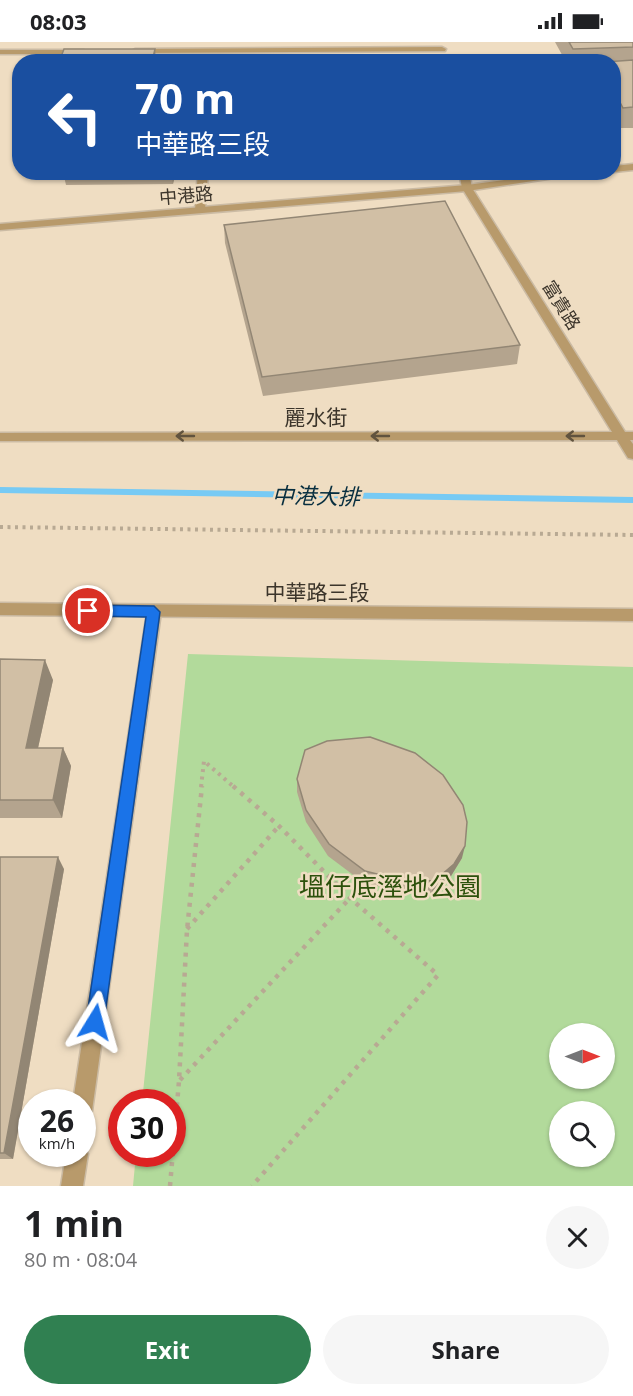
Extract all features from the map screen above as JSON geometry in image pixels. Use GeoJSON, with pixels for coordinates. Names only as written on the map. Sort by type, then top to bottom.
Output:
{"type":"FeatureCollection","features":[{"type":"Feature","properties":{"kind":"street"},"geometry":{"type":"LineString","coordinates":[[0,64],[3,52],[10,42]]}},
{"type":"Feature","properties":{"kind":"street"},"geometry":{"type":"LineString","coordinates":[[122,52],[441,46]]}},
{"type":"Feature","properties":{"kind":"street"},"geometry":{"type":"LineString","coordinates":[[3,52],[98,52]]}},
{"type":"Feature","properties":{"kind":"street"},"geometry":{"type":"LineString","coordinates":[[200,210],[202,180]]}},
{"type":"Feature","properties":{"kind":"street","name":"富貴路"},"geometry":{"type":"LineString","coordinates":[[466,180],[467,188],[628,436],[633,455]]}},
{"type":"Feature","properties":{"kind":"street","name":"中港路"},"geometry":{"type":"LineString","coordinates":[[0,227],[467,188],[528,180]]}},
{"type":"Feature","properties":{"kind":"street","name":"麗水街"},"geometry":{"type":"LineString","coordinates":[[0,437],[628,436]]}},
{"type":"Feature","properties":{"kind":"street","name":"中華路三段"},"geometry":{"type":"LineString","coordinates":[[0,609],[633,615]]}},
{"type":"Feature","properties":{"kind":"street"},"geometry":{"type":"LineString","coordinates":[[85,1089],[154,612]]}},
{"type":"Feature","properties":{"kind":"street"},"geometry":{"type":"LineString","coordinates":[[72,1186],[74,1167]]}},
{"type":"Feature","properties":{"kind":"path"},"geometry":{"type":"LineString","coordinates":[[0,527],[633,535]]}},
{"type":"Feature","properties":{"kind":"path"},"geometry":{"type":"LineString","coordinates":[[170,1186],[179,1081],[187,930],[204,761],[279,826],[350,898],[438,975],[252,1186]]}},
{"type":"Feature","properties":{"kind":"path"},"geometry":{"type":"LineString","coordinates":[[187,930],[279,826]]}},
{"type":"Feature","properties":{"kind":"path"},"geometry":{"type":"LineString","coordinates":[[179,1081],[350,898]]}},
{"type":"Feature","properties":{"kind":"green space","name":"塭仔底溼地公園"},"geometry":{"type":"Polygon","coordinates":[[[188,654],[633,667],[633,1186],[133,1186],[135,1167],[186,1167],[186,1089],[143,1089],[188,654]]]}},
{"type":"Feature","properties":{"kind":"building"},"geometry":{"type":"Polygon","coordinates":[[[569,42],[633,42],[633,47],[573,49],[569,42]]]}},
{"type":"Feature","properties":{"kind":"building"},"geometry":{"type":"Polygon","coordinates":[[[64,49],[155,49],[154,54],[62,54],[64,49]]]}},
{"type":"Feature","properties":{"kind":"building"},"geometry":{"type":"Polygon","coordinates":[[[633,60],[633,107],[623,108],[621,104],[621,61],[633,60]]]}},
{"type":"Feature","properties":{"kind":"building"},"geometry":{"type":"Polygon","coordinates":[[[445,201],[520,345],[262,377],[224,225],[445,201]]]}},
{"type":"Feature","properties":{"kind":"building"},"geometry":{"type":"Polygon","coordinates":[[[0,659],[45,660],[26,748],[63,748],[53,800],[0,800],[0,659]]]}},
{"type":"Feature","properties":{"kind":"building"},"geometry":{"type":"Polygon","coordinates":[[[370,737],[415,753],[443,775],[463,805],[467,822],[465,846],[454,864],[434,881],[397,879],[365,871],[329,844],[306,810],[297,779],[305,750],[327,741],[370,737]]]}},
{"type":"Feature","properties":{"kind":"building"},"geometry":{"type":"Polygon","coordinates":[[[0,857],[58,857],[4,1153],[0,1153],[0,857]]]}},
{"type":"Feature","properties":{"kind":"waterway","name":"中港大排"},"geometry":{"type":"LineString","coordinates":[[0,490],[633,500]]}},
{"type":"Feature","properties":{"kind":"route"},"geometry":{"type":"LineString","coordinates":[[88,611],[154,612],[95,1022]]}}]}
